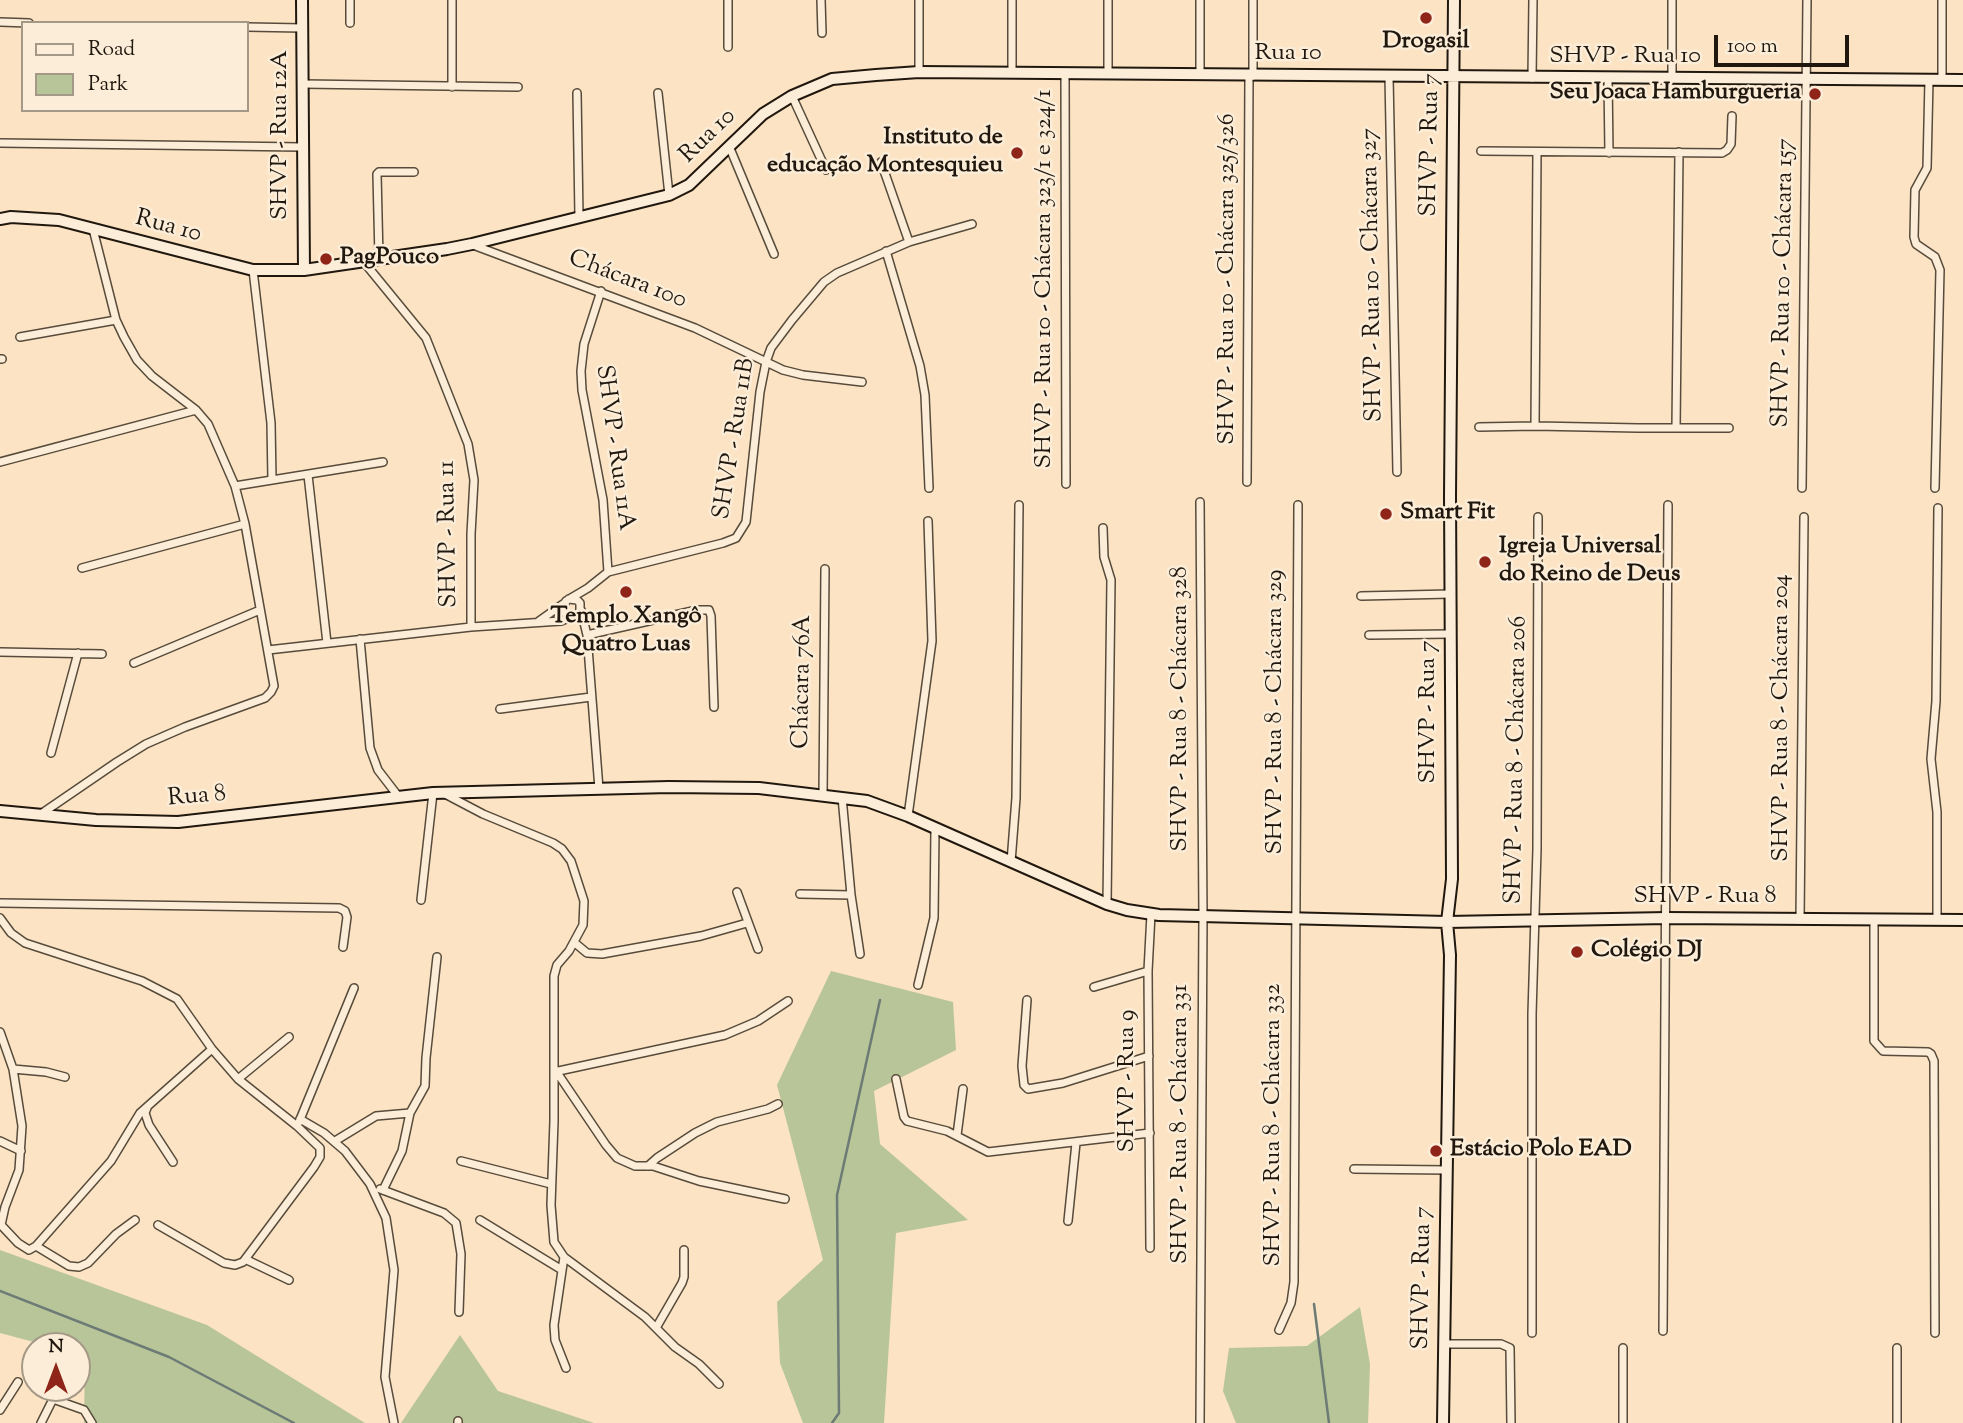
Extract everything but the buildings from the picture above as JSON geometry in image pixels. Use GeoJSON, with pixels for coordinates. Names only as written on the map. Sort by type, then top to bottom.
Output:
{"type":"FeatureCollection","features":[{"type":"Feature","properties":{"kind":"street","name":"SHVP - Rua 12A"},"geometry":{"type":"LineString","coordinates":[[302,0],[304,270]]}},
{"type":"Feature","properties":{"kind":"street"},"geometry":{"type":"LineString","coordinates":[[350,0],[350,23]]}},
{"type":"Feature","properties":{"kind":"street"},"geometry":{"type":"LineString","coordinates":[[452,0],[452,88]]}},
{"type":"Feature","properties":{"kind":"street"},"geometry":{"type":"LineString","coordinates":[[728,47],[729,0]]}},
{"type":"Feature","properties":{"kind":"street"},"geometry":{"type":"LineString","coordinates":[[821,0],[822,33]]}},
{"type":"Feature","properties":{"kind":"street"},"geometry":{"type":"LineString","coordinates":[[919,0],[919,72]]}},
{"type":"Feature","properties":{"kind":"street"},"geometry":{"type":"LineString","coordinates":[[1012,0],[1012,73]]}},
{"type":"Feature","properties":{"kind":"street"},"geometry":{"type":"LineString","coordinates":[[1108,0],[1108,74]]}},
{"type":"Feature","properties":{"kind":"street"},"geometry":{"type":"LineString","coordinates":[[1200,0],[1200,75]]}},
{"type":"Feature","properties":{"kind":"street","name":"SHVP - Rua 10 - Chácara 325/326"},"geometry":{"type":"LineString","coordinates":[[1247,482],[1253,0]]}},
{"type":"Feature","properties":{"kind":"street","name":"SHVP - Rua 7"},"geometry":{"type":"LineString","coordinates":[[1443,1423],[1450,955],[1447,922],[1451,879],[1454,0]]}},
{"type":"Feature","properties":{"kind":"street"},"geometry":{"type":"LineString","coordinates":[[1532,79],[1533,0]]}},
{"type":"Feature","properties":{"kind":"street"},"geometry":{"type":"LineString","coordinates":[[1672,0],[1672,78]]}},
{"type":"Feature","properties":{"kind":"street","name":"SHVP - Rua 10 - Chácara 157"},"geometry":{"type":"LineString","coordinates":[[1802,488],[1807,0]]}},
{"type":"Feature","properties":{"kind":"street"},"geometry":{"type":"LineString","coordinates":[[1942,0],[1942,80]]}},
{"type":"Feature","properties":{"kind":"street"},"geometry":{"type":"LineString","coordinates":[[0,22],[21,23]]}},
{"type":"Feature","properties":{"kind":"street"},"geometry":{"type":"LineString","coordinates":[[248,27],[302,28]]}},
{"type":"Feature","properties":{"kind":"street","name":"Rua 10"},"geometry":{"type":"LineString","coordinates":[[0,219],[39,218],[253,270],[304,270],[472,244],[669,195],[690,185],[762,114],[792,96],[832,79],[919,72],[1454,77]]}},
{"type":"Feature","properties":{"kind":"street","name":"SHVP - Rua 10 - Chácara 323/1 e 324/1"},"geometry":{"type":"LineString","coordinates":[[1065,74],[1066,484]]}},
{"type":"Feature","properties":{"kind":"street","name":"SHVP - Rua 10 - Chácara 327"},"geometry":{"type":"LineString","coordinates":[[1389,77],[1397,472]]}},
{"type":"Feature","properties":{"kind":"street","name":"SHVP - Rua 10"},"geometry":{"type":"LineString","coordinates":[[1454,77],[1963,80]]}},
{"type":"Feature","properties":{"kind":"street"},"geometry":{"type":"LineString","coordinates":[[1608,79],[1609,153]]}},
{"type":"Feature","properties":{"kind":"street"},"geometry":{"type":"LineString","coordinates":[[1929,80],[1927,168],[1914,190],[1914,237],[1916,244],[1935,257],[1940,270],[1935,488]]}},
{"type":"Feature","properties":{"kind":"street"},"geometry":{"type":"LineString","coordinates":[[303,84],[518,88]]}},
{"type":"Feature","properties":{"kind":"street"},"geometry":{"type":"LineString","coordinates":[[577,93],[579,217]]}},
{"type":"Feature","properties":{"kind":"street"},"geometry":{"type":"LineString","coordinates":[[658,93],[669,195]]}},
{"type":"Feature","properties":{"kind":"street"},"geometry":{"type":"LineString","coordinates":[[792,96],[826,170]]}},
{"type":"Feature","properties":{"kind":"street"},"geometry":{"type":"LineString","coordinates":[[1481,150],[1722,153],[1731,144],[1732,116]]}},
{"type":"Feature","properties":{"kind":"street"},"geometry":{"type":"LineString","coordinates":[[0,143],[302,147]]}},
{"type":"Feature","properties":{"kind":"street"},"geometry":{"type":"LineString","coordinates":[[729,146],[774,254]]}},
{"type":"Feature","properties":{"kind":"street"},"geometry":{"type":"LineString","coordinates":[[1535,426],[1537,152]]}},
{"type":"Feature","properties":{"kind":"street"},"geometry":{"type":"LineString","coordinates":[[1676,428],[1679,152]]}},
{"type":"Feature","properties":{"kind":"street"},"geometry":{"type":"LineString","coordinates":[[881,162],[909,242]]}},
{"type":"Feature","properties":{"kind":"street"},"geometry":{"type":"LineString","coordinates":[[379,258],[377,174],[414,172]]}},
{"type":"Feature","properties":{"kind":"street","name":"SHVP - Rua 11B"},"geometry":{"type":"LineString","coordinates":[[538,622],[608,572],[723,544],[736,538],[747,522],[757,411],[771,348],[824,282],[837,272],[909,242],[972,224]]}},
{"type":"Feature","properties":{"kind":"street"},"geometry":{"type":"LineString","coordinates":[[39,815],[146,744],[268,696],[274,686],[245,524],[235,486],[208,424],[137,360],[116,320],[93,229]]}},
{"type":"Feature","properties":{"kind":"street","name":"Chácara 100"},"geometry":{"type":"LineString","coordinates":[[472,244],[695,328],[783,370],[862,382]]}},
{"type":"Feature","properties":{"kind":"street"},"geometry":{"type":"LineString","coordinates":[[886,251],[920,366],[925,395],[929,488]]}},
{"type":"Feature","properties":{"kind":"street","name":"SHVP - Rua 11"},"geometry":{"type":"LineString","coordinates":[[363,261],[426,338],[468,444],[474,480],[471,627]]}},
{"type":"Feature","properties":{"kind":"street"},"geometry":{"type":"LineString","coordinates":[[253,270],[271,423],[272,480]]}},
{"type":"Feature","properties":{"kind":"street","name":"SHVP - Rua 11A"},"geometry":{"type":"LineString","coordinates":[[600,291],[584,344],[581,371],[582,390],[603,500],[608,572]]}},
{"type":"Feature","properties":{"kind":"street"},"geometry":{"type":"LineString","coordinates":[[20,337],[116,320]]}},
{"type":"Feature","properties":{"kind":"street"},"geometry":{"type":"LineString","coordinates":[[0,461],[196,411]]}},
{"type":"Feature","properties":{"kind":"street"},"geometry":{"type":"LineString","coordinates":[[1479,427],[1730,428]]}},
{"type":"Feature","properties":{"kind":"street"},"geometry":{"type":"LineString","coordinates":[[235,486],[383,462]]}},
{"type":"Feature","properties":{"kind":"street"},"geometry":{"type":"LineString","coordinates":[[308,475],[327,642]]}},
{"type":"Feature","properties":{"kind":"street","name":"SHVP - Rua 8 - Chácara 328"},"geometry":{"type":"LineString","coordinates":[[1200,502],[1203,916]]}},
{"type":"Feature","properties":{"kind":"street"},"geometry":{"type":"LineString","coordinates":[[1011,862],[1017,776],[1019,505]]}},
{"type":"Feature","properties":{"kind":"street","name":"SHVP - Rua 8 - Chácara 329"},"geometry":{"type":"LineString","coordinates":[[1295,918],[1298,505]]}},
{"type":"Feature","properties":{"kind":"street"},"geometry":{"type":"LineString","coordinates":[[1663,1331],[1668,505]]}},
{"type":"Feature","properties":{"kind":"street"},"geometry":{"type":"LineString","coordinates":[[1937,920],[1937,812],[1931,759],[1937,666],[1938,508]]}},
{"type":"Feature","properties":{"kind":"street","name":"SHVP - Rua 8 - Chácara 206"},"geometry":{"type":"LineString","coordinates":[[1532,1333],[1532,1014],[1538,517]]}},
{"type":"Feature","properties":{"kind":"street","name":"SHVP - Rua 8 - Chácara 204"},"geometry":{"type":"LineString","coordinates":[[1800,920],[1804,517]]}},
{"type":"Feature","properties":{"kind":"street"},"geometry":{"type":"LineString","coordinates":[[908,816],[932,641],[928,521]]}},
{"type":"Feature","properties":{"kind":"street"},"geometry":{"type":"LineString","coordinates":[[82,568],[245,524]]}},
{"type":"Feature","properties":{"kind":"street"},"geometry":{"type":"LineString","coordinates":[[1103,528],[1104,557],[1111,580],[1107,904]]}},
{"type":"Feature","properties":{"kind":"street","name":"Chácara 76A"},"geometry":{"type":"LineString","coordinates":[[822,795],[825,569]]}},
{"type":"Feature","properties":{"kind":"street"},"geometry":{"type":"LineString","coordinates":[[268,650],[471,627],[561,621],[573,617],[581,608],[588,588]]}},
{"type":"Feature","properties":{"kind":"street"},"geometry":{"type":"LineString","coordinates":[[1361,596],[1451,594]]}},
{"type":"Feature","properties":{"kind":"street"},"geometry":{"type":"LineString","coordinates":[[586,632],[573,617],[564,612],[566,601],[577,600],[586,632],[599,789]]}},
{"type":"Feature","properties":{"kind":"street"},"geometry":{"type":"LineString","coordinates":[[586,632],[707,609],[711,616],[714,707]]}},
{"type":"Feature","properties":{"kind":"street"},"geometry":{"type":"LineString","coordinates":[[134,663],[260,610]]}},
{"type":"Feature","properties":{"kind":"street"},"geometry":{"type":"LineString","coordinates":[[1370,635],[1451,634]]}},
{"type":"Feature","properties":{"kind":"street"},"geometry":{"type":"LineString","coordinates":[[360,639],[370,748],[378,770],[398,796]]}},
{"type":"Feature","properties":{"kind":"street"},"geometry":{"type":"LineString","coordinates":[[0,652],[102,654]]}},
{"type":"Feature","properties":{"kind":"street"},"geometry":{"type":"LineString","coordinates":[[51,752],[78,653]]}},
{"type":"Feature","properties":{"kind":"street"},"geometry":{"type":"LineString","coordinates":[[500,709],[591,697]]}},
{"type":"Feature","properties":{"kind":"street","name":"Rua 8"},"geometry":{"type":"LineString","coordinates":[[0,811],[96,820],[178,822],[438,793],[759,788],[867,801],[935,829]]}},
{"type":"Feature","properties":{"kind":"street"},"geometry":{"type":"LineString","coordinates":[[421,900],[438,793],[553,843],[562,849],[571,861],[584,901],[583,925],[575,943],[557,965],[554,976],[555,1072],[551,1233],[556,1248],[564,1257],[656,1328],[719,1384]]}},
{"type":"Feature","properties":{"kind":"street"},"geometry":{"type":"LineString","coordinates":[[842,797],[851,895],[860,954]]}},
{"type":"Feature","properties":{"kind":"street"},"geometry":{"type":"LineString","coordinates":[[918,985],[934,918],[935,829]]}},
{"type":"Feature","properties":{"kind":"street","name":"SHVP - Rua 8"},"geometry":{"type":"LineString","coordinates":[[935,829],[1107,904],[1151,914],[1447,922],[1667,918],[1963,920]]}},
{"type":"Feature","properties":{"kind":"street"},"geometry":{"type":"LineString","coordinates":[[737,892],[758,949]]}},
{"type":"Feature","properties":{"kind":"street"},"geometry":{"type":"LineString","coordinates":[[800,894],[851,895]]}},
{"type":"Feature","properties":{"kind":"street"},"geometry":{"type":"LineString","coordinates":[[0,903],[339,908],[345,911],[347,917],[343,947]]}},
{"type":"Feature","properties":{"kind":"street","name":"SHVP - Rua 9"},"geometry":{"type":"LineString","coordinates":[[1150,1248],[1148,971],[1151,914]]}},
{"type":"Feature","properties":{"kind":"street","name":"SHVP - Rua 8 - Chácara 331"},"geometry":{"type":"LineString","coordinates":[[1200,1423],[1203,916]]}},
{"type":"Feature","properties":{"kind":"street"},"geometry":{"type":"LineString","coordinates":[[0,918],[11,933],[25,943],[142,981],[177,999],[237,1079],[299,1123],[335,1141],[370,1184],[386,1218],[392,1248],[393,1290],[384,1368],[394,1423]]}},
{"type":"Feature","properties":{"kind":"street","name":"SHVP - Rua 8 - Chácara 332"},"geometry":{"type":"LineString","coordinates":[[1279,1330],[1294,1294],[1295,918]]}},
{"type":"Feature","properties":{"kind":"street"},"geometry":{"type":"LineString","coordinates":[[1874,920],[1875,1044],[1883,1051],[1928,1052],[1934,1061],[1935,1333]]}},
{"type":"Feature","properties":{"kind":"street"},"geometry":{"type":"LineString","coordinates":[[575,943],[587,953],[601,954],[701,936],[747,923]]}},
{"type":"Feature","properties":{"kind":"street"},"geometry":{"type":"LineString","coordinates":[[383,1190],[402,1151],[410,1113],[425,1086],[437,957]]}},
{"type":"Feature","properties":{"kind":"street"},"geometry":{"type":"LineString","coordinates":[[1094,987],[1148,971]]}},
{"type":"Feature","properties":{"kind":"street"},"geometry":{"type":"LineString","coordinates":[[299,1123],[354,988]]}},
{"type":"Feature","properties":{"kind":"street"},"geometry":{"type":"LineString","coordinates":[[1027,1000],[1022,1066],[1024,1085],[1028,1089],[1063,1083],[1149,1056]]}},
{"type":"Feature","properties":{"kind":"street"},"geometry":{"type":"LineString","coordinates":[[555,1072],[725,1035],[758,1021],[789,1001]]}},
{"type":"Feature","properties":{"kind":"street"},"geometry":{"type":"LineString","coordinates":[[0,1032],[13,1069],[21,1111],[19,1170],[1,1225],[24,1249],[29,1250],[36,1246],[111,1161],[133,1122],[212,1049]]}},
{"type":"Feature","properties":{"kind":"street"},"geometry":{"type":"LineString","coordinates":[[237,1079],[289,1037]]}},
{"type":"Feature","properties":{"kind":"street"},"geometry":{"type":"LineString","coordinates":[[13,1069],[65,1077]]}},
{"type":"Feature","properties":{"kind":"street"},"geometry":{"type":"LineString","coordinates":[[555,1072],[617,1158],[635,1166],[648,1166],[699,1181],[785,1199]]}},
{"type":"Feature","properties":{"kind":"street"},"geometry":{"type":"LineString","coordinates":[[897,1079],[907,1121],[947,1130],[988,1152],[1150,1133]]}},
{"type":"Feature","properties":{"kind":"street"},"geometry":{"type":"LineString","coordinates":[[957,1135],[963,1089]]}},
{"type":"Feature","properties":{"kind":"street"},"geometry":{"type":"LineString","coordinates":[[648,1166],[706,1127],[778,1104]]}},
{"type":"Feature","properties":{"kind":"street"},"geometry":{"type":"LineString","coordinates":[[147,1107],[146,1119],[173,1162]]}},
{"type":"Feature","properties":{"kind":"street"},"geometry":{"type":"LineString","coordinates":[[335,1141],[376,1115],[410,1113]]}},
{"type":"Feature","properties":{"kind":"street"},"geometry":{"type":"LineString","coordinates":[[158,1224],[228,1265],[247,1260],[320,1157],[320,1148],[299,1123]]}},
{"type":"Feature","properties":{"kind":"street"},"geometry":{"type":"LineString","coordinates":[[0,1141],[21,1151]]}},
{"type":"Feature","properties":{"kind":"street"},"geometry":{"type":"LineString","coordinates":[[1068,1221],[1076,1143]]}},
{"type":"Feature","properties":{"kind":"street"},"geometry":{"type":"LineString","coordinates":[[461,1161],[551,1184]]}},
{"type":"Feature","properties":{"kind":"street"},"geometry":{"type":"LineString","coordinates":[[1354,1169],[1447,1170]]}},
{"type":"Feature","properties":{"kind":"street"},"geometry":{"type":"LineString","coordinates":[[370,1184],[444,1213],[456,1223],[461,1254],[459,1312]]}},
{"type":"Feature","properties":{"kind":"street"},"geometry":{"type":"LineString","coordinates":[[36,1246],[69,1266],[79,1267],[88,1263],[116,1234],[135,1220]]}},
{"type":"Feature","properties":{"kind":"street"},"geometry":{"type":"LineString","coordinates":[[480,1220],[562,1270]]}},
{"type":"Feature","properties":{"kind":"street"},"geometry":{"type":"LineString","coordinates":[[656,1328],[684,1277],[684,1251]]}},
{"type":"Feature","properties":{"kind":"street"},"geometry":{"type":"LineString","coordinates":[[564,1257],[554,1325],[555,1340],[566,1368]]}},
{"type":"Feature","properties":{"kind":"street"},"geometry":{"type":"LineString","coordinates":[[247,1260],[289,1280]]}},
{"type":"Feature","properties":{"kind":"street"},"geometry":{"type":"LineString","coordinates":[[1445,1344],[1501,1344],[1510,1348],[1511,1423]]}},
{"type":"Feature","properties":{"kind":"street"},"geometry":{"type":"LineString","coordinates":[[1623,1348],[1623,1423]]}},
{"type":"Feature","properties":{"kind":"street"},"geometry":{"type":"LineString","coordinates":[[1897,1348],[1897,1423]]}},
{"type":"Feature","properties":{"kind":"street"},"geometry":{"type":"LineString","coordinates":[[0,1410],[19,1382]]}},
{"type":"Feature","properties":{"kind":"street"},"geometry":{"type":"LineString","coordinates":[[41,1423],[53,1399],[84,1410],[92,1423]]}},
{"type":"Feature","properties":{"kind":"green space"},"geometry":{"type":"Polygon","coordinates":[[[831,971],[953,1002],[956,1050],[874,1091],[880,1144],[968,1220],[896,1233],[884,1423],[803,1423],[780,1363],[777,1302],[823,1260],[777,1085],[831,971]]]}},
{"type":"Feature","properties":{"kind":"green space"},"geometry":{"type":"Polygon","coordinates":[[[0,1250],[207,1325],[365,1423],[84,1423],[84,1402],[91,1402],[91,1332],[21,1332],[21,1339],[0,1333],[0,1250]]]}},
{"type":"Feature","properties":{"kind":"green space"},"geometry":{"type":"Polygon","coordinates":[[[1360,1307],[1370,1364],[1368,1423],[1236,1423],[1223,1391],[1229,1348],[1307,1346],[1360,1307]]]}},
{"type":"Feature","properties":{"kind":"green space"},"geometry":{"type":"Polygon","coordinates":[[[460,1335],[498,1391],[594,1423],[401,1423],[460,1335]]]}},
{"type":"Feature","properties":{"kind":"waterway"},"geometry":{"type":"LineString","coordinates":[[832,1423],[839,1413],[837,1195],[880,1000]]}},
{"type":"Feature","properties":{"kind":"waterway"},"geometry":{"type":"LineString","coordinates":[[0,1291],[169,1357],[294,1423]]}},
{"type":"Feature","properties":{"kind":"waterway"},"geometry":{"type":"LineString","coordinates":[[1314,1304],[1329,1423]]}},
{"type":"Feature","properties":{"kind":"place","name":"Drogasil"},"geometry":{"type":"Point","coordinates":[1426,18]}},
{"type":"Feature","properties":{"kind":"place","name":"Seu Joaca Hamburgueria"},"geometry":{"type":"Point","coordinates":[1815,94]}},
{"type":"Feature","properties":{"kind":"place","name":"Instituto de educação Montesquieu"},"geometry":{"type":"Point","coordinates":[1017,153]}},
{"type":"Feature","properties":{"kind":"place","name":"PagPouco"},"geometry":{"type":"Point","coordinates":[326,259]}},
{"type":"Feature","properties":{"kind":"place","name":"Smart Fit"},"geometry":{"type":"Point","coordinates":[1386,514]}},
{"type":"Feature","properties":{"kind":"place","name":"Igreja Universal do Reino de Deus"},"geometry":{"type":"Point","coordinates":[1485,562]}},
{"type":"Feature","properties":{"kind":"place","name":"Templo Xangô Quatro Luas"},"geometry":{"type":"Point","coordinates":[626,592]}},
{"type":"Feature","properties":{"kind":"place","name":"Colégio DJ"},"geometry":{"type":"Point","coordinates":[1577,952]}},
{"type":"Feature","properties":{"kind":"place","name":"Estácio Polo EAD"},"geometry":{"type":"Point","coordinates":[1436,1151]}}]}
